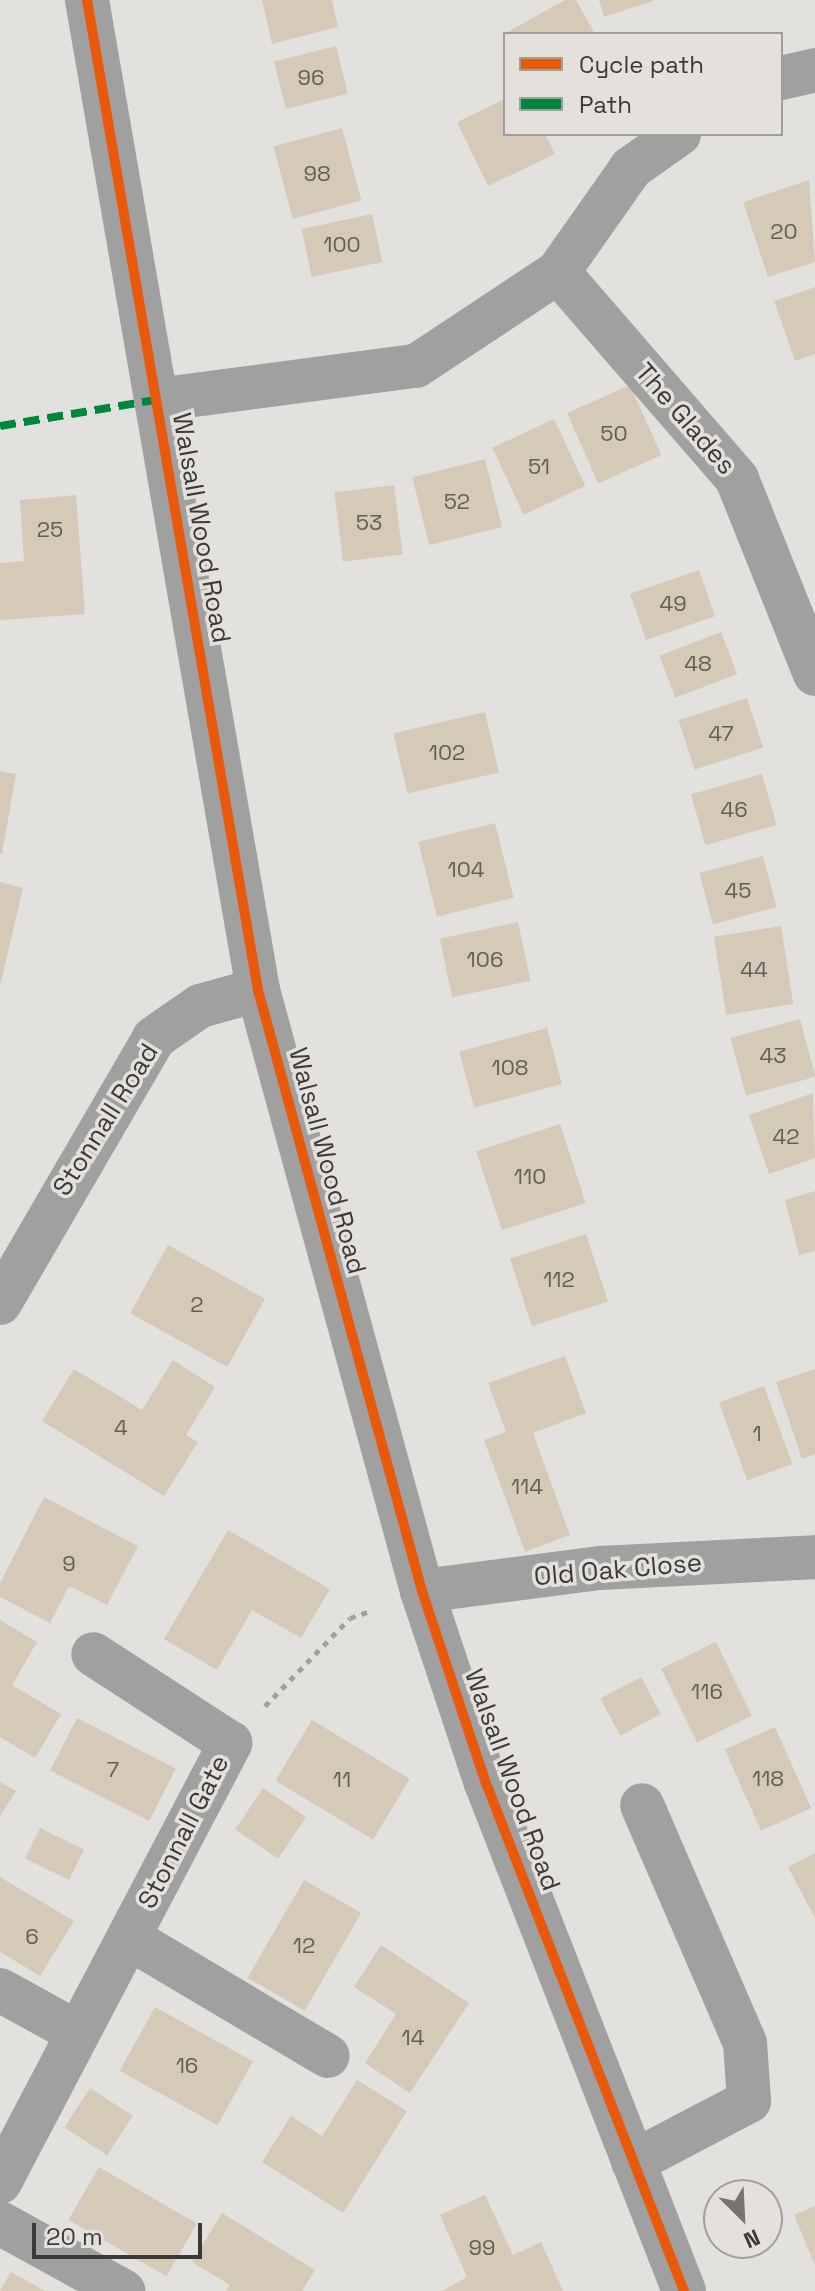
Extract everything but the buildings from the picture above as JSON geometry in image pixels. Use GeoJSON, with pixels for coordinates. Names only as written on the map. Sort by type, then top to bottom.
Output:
{"type":"FeatureCollection","features":[{"type":"Feature","properties":{"kind":"street","name":"Walsall Wood Road"},"geometry":{"type":"LineString","coordinates":[[87,0],[258,990],[422,1591],[486,1783],[684,2291]]}},
{"type":"Feature","properties":{"kind":"street"},"geometry":{"type":"LineString","coordinates":[[783,78],[815,70]]}},
{"type":"Feature","properties":{"kind":"street"},"geometry":{"type":"LineString","coordinates":[[156,400],[416,366],[558,272],[631,168],[676,136]]}},
{"type":"Feature","properties":{"kind":"street","name":"The Glades"},"geometry":{"type":"LineString","coordinates":[[558,272],[737,479],[815,674]]}},
{"type":"Feature","properties":{"kind":"street","name":"Stonnall Road"},"geometry":{"type":"LineString","coordinates":[[0,1303],[154,1038],[200,1006],[258,990]]}},
{"type":"Feature","properties":{"kind":"street","name":"Old Oak Close"},"geometry":{"type":"LineString","coordinates":[[422,1591],[600,1568],[815,1557]]}},
{"type":"Feature","properties":{"kind":"street","name":"Stonnall Gate"},"geometry":{"type":"LineString","coordinates":[[0,2182],[230,1743],[93,1654]]}},
{"type":"Feature","properties":{"kind":"street"},"geometry":{"type":"LineString","coordinates":[[633,2162],[749,2101],[745,2043],[642,1805]]}},
{"type":"Feature","properties":{"kind":"street","name":"Stonnall Gate"},"geometry":{"type":"LineString","coordinates":[[129,1938],[328,2056]]}},
{"type":"Feature","properties":{"kind":"street"},"geometry":{"type":"LineString","coordinates":[[0,1990],[78,2033]]}},
{"type":"Feature","properties":{"kind":"street"},"geometry":{"type":"LineString","coordinates":[[0,2223],[123,2291]]}},
{"type":"Feature","properties":{"kind":"path"},"geometry":{"type":"LineString","coordinates":[[230,1743],[350,1618],[422,1591]]}},
{"type":"Feature","properties":{"kind":"marked path"},"geometry":{"type":"LineString","coordinates":[[0,426],[156,400]]}},
{"type":"Feature","properties":{"kind":"cycle path"},"geometry":{"type":"LineString","coordinates":[[87,0],[258,990],[422,1591],[486,1783],[684,2291]]}}]}
